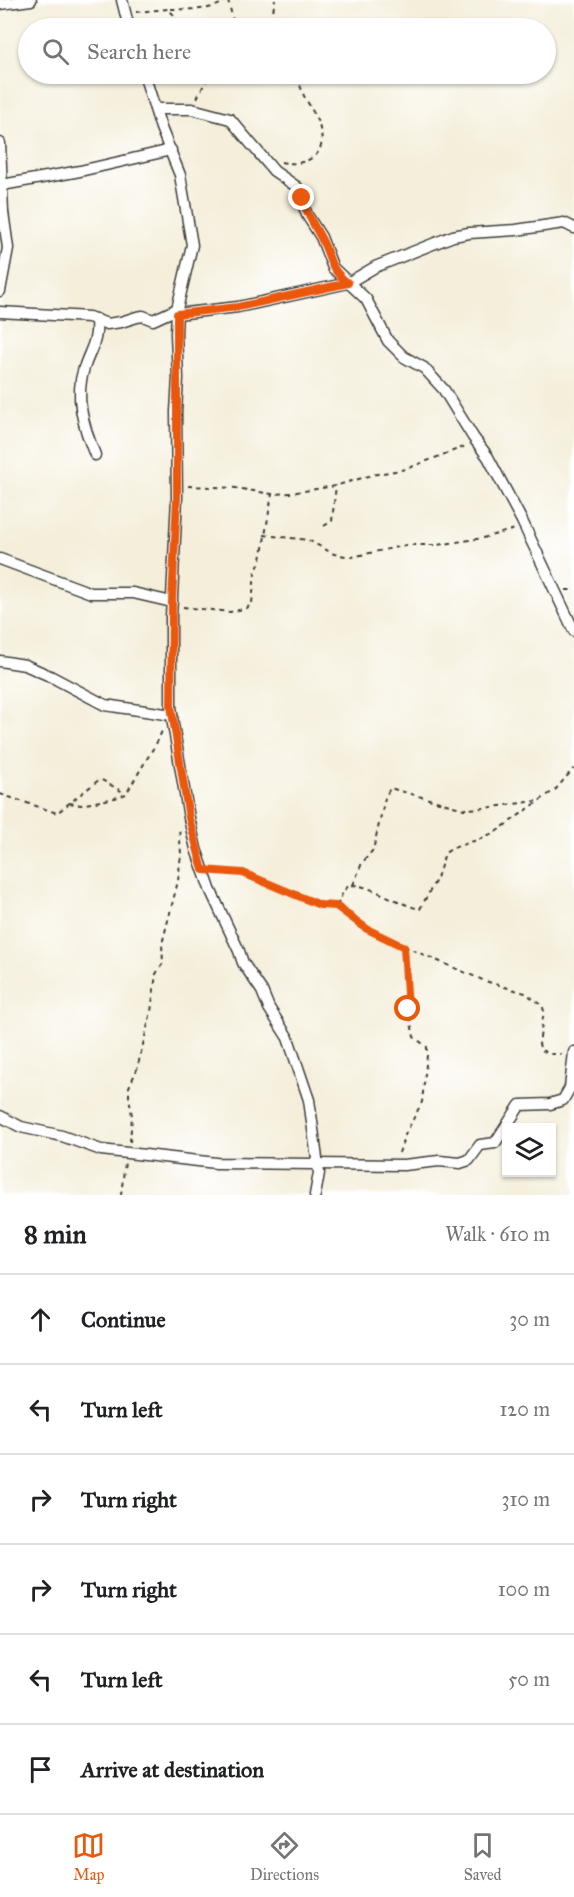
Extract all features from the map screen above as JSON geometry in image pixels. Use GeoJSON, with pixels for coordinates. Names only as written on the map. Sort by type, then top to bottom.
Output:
{"type":"FeatureCollection","features":[{"type":"Feature","properties":{"kind":"street"},"geometry":{"type":"LineString","coordinates":[[0,4],[31,0]]}},
{"type":"Feature","properties":{"kind":"street"},"geometry":{"type":"LineString","coordinates":[[122,0],[125,18]]}},
{"type":"Feature","properties":{"kind":"street"},"geometry":{"type":"LineString","coordinates":[[147,84],[180,175],[192,245],[177,311],[176,485],[170,715],[189,818],[203,870],[243,963],[262,991],[269,1008],[288,1038],[310,1104],[319,1180],[315,1195]]}},
{"type":"Feature","properties":{"kind":"street"},"geometry":{"type":"LineString","coordinates":[[155,109],[192,109],[230,119],[274,171],[297,187],[307,215],[321,237],[333,268],[366,299],[388,341],[404,357],[424,368],[444,390],[488,457],[525,527],[574,631]]}},
{"type":"Feature","properties":{"kind":"street"},"geometry":{"type":"LineString","coordinates":[[0,143],[3,212],[8,248],[0,291]]}},
{"type":"Feature","properties":{"kind":"street"},"geometry":{"type":"LineString","coordinates":[[2,185],[80,171],[171,150]]}},
{"type":"Feature","properties":{"kind":"street"},"geometry":{"type":"LineString","coordinates":[[0,312],[96,319],[107,324],[137,316],[153,321],[177,311],[238,307],[348,283],[375,267],[453,236],[564,223],[574,228]]}},
{"type":"Feature","properties":{"kind":"street"},"geometry":{"type":"LineString","coordinates":[[96,319],[97,334],[83,370],[80,400],[83,423],[96,455]]}},
{"type":"Feature","properties":{"kind":"street"},"geometry":{"type":"LineString","coordinates":[[0,559],[91,593],[133,593],[172,602]]}},
{"type":"Feature","properties":{"kind":"street"},"geometry":{"type":"LineString","coordinates":[[0,661],[25,665],[105,705],[170,715]]}},
{"type":"Feature","properties":{"kind":"street"},"geometry":{"type":"LineString","coordinates":[[0,1116],[21,1127],[62,1136],[96,1149],[216,1163],[395,1165],[438,1161],[460,1163],[469,1160],[480,1145],[495,1143],[520,1105],[550,1104],[563,1100],[570,1088],[574,1052]]}},
{"type":"Feature","properties":{"kind":"path"},"geometry":{"type":"LineString","coordinates":[[124,14],[168,9],[208,8],[227,0],[232,18]]}},
{"type":"Feature","properties":{"kind":"path"},"geometry":{"type":"LineString","coordinates":[[272,18],[275,0]]}},
{"type":"Feature","properties":{"kind":"path"},"geometry":{"type":"LineString","coordinates":[[168,9],[176,18]]}},
{"type":"Feature","properties":{"kind":"path"},"geometry":{"type":"LineString","coordinates":[[192,109],[205,84]]}},
{"type":"Feature","properties":{"kind":"path"},"geometry":{"type":"LineString","coordinates":[[263,158],[290,164],[301,163],[315,157],[321,150],[322,140],[318,123],[300,84]]}},
{"type":"Feature","properties":{"kind":"path"},"geometry":{"type":"LineString","coordinates":[[176,485],[236,488],[272,494],[291,493],[406,469],[476,441]]}},
{"type":"Feature","properties":{"kind":"path"},"geometry":{"type":"LineString","coordinates":[[324,526],[332,520],[336,485]]}},
{"type":"Feature","properties":{"kind":"path"},"geometry":{"type":"LineString","coordinates":[[171,617],[184,607],[230,612],[247,608],[253,598],[255,573],[261,560],[272,494]]}},
{"type":"Feature","properties":{"kind":"path"},"geometry":{"type":"LineString","coordinates":[[264,535],[308,540],[334,554],[352,557],[406,545],[437,545],[483,538],[525,527]]}},
{"type":"Feature","properties":{"kind":"path"},"geometry":{"type":"LineString","coordinates":[[69,802],[81,805],[122,797],[126,794],[158,742],[170,715]]}},
{"type":"Feature","properties":{"kind":"path"},"geometry":{"type":"LineString","coordinates":[[353,885],[364,887],[420,909],[437,878],[445,853],[497,831],[556,789],[574,768]]}},
{"type":"Feature","properties":{"kind":"path"},"geometry":{"type":"LineString","coordinates":[[0,794],[55,813],[100,779],[126,794]]}},
{"type":"Feature","properties":{"kind":"path"},"geometry":{"type":"LineString","coordinates":[[337,906],[345,890],[353,885],[362,863],[373,850],[385,798],[390,788],[455,807],[475,810],[538,800]]}},
{"type":"Feature","properties":{"kind":"path"},"geometry":{"type":"LineString","coordinates":[[121,1195],[125,1163],[129,1152],[132,1116],[129,1087],[137,1069],[151,1012],[156,974],[163,963],[162,944],[179,872],[181,854],[178,831],[180,821]]}},
{"type":"Feature","properties":{"kind":"path"},"geometry":{"type":"LineString","coordinates":[[203,870],[243,873],[320,905],[337,906],[367,929],[404,947],[484,981],[525,993],[542,1005],[539,1044],[541,1050],[550,1054],[574,1052]]}},
{"type":"Feature","properties":{"kind":"path"},"geometry":{"type":"LineString","coordinates":[[395,1165],[404,1137],[422,1102],[427,1055],[427,1047],[416,1040],[412,1029],[408,1009],[404,947]]}},
{"type":"Feature","properties":{"kind":"route"},"geometry":{"type":"LineString","coordinates":[[302,198],[307,215],[324,243],[333,268],[348,283],[238,307],[177,314],[177,498],[171,617],[172,715],[185,799],[203,870],[243,873],[320,905],[336,906],[367,929],[404,947],[408,1009]]}}]}
